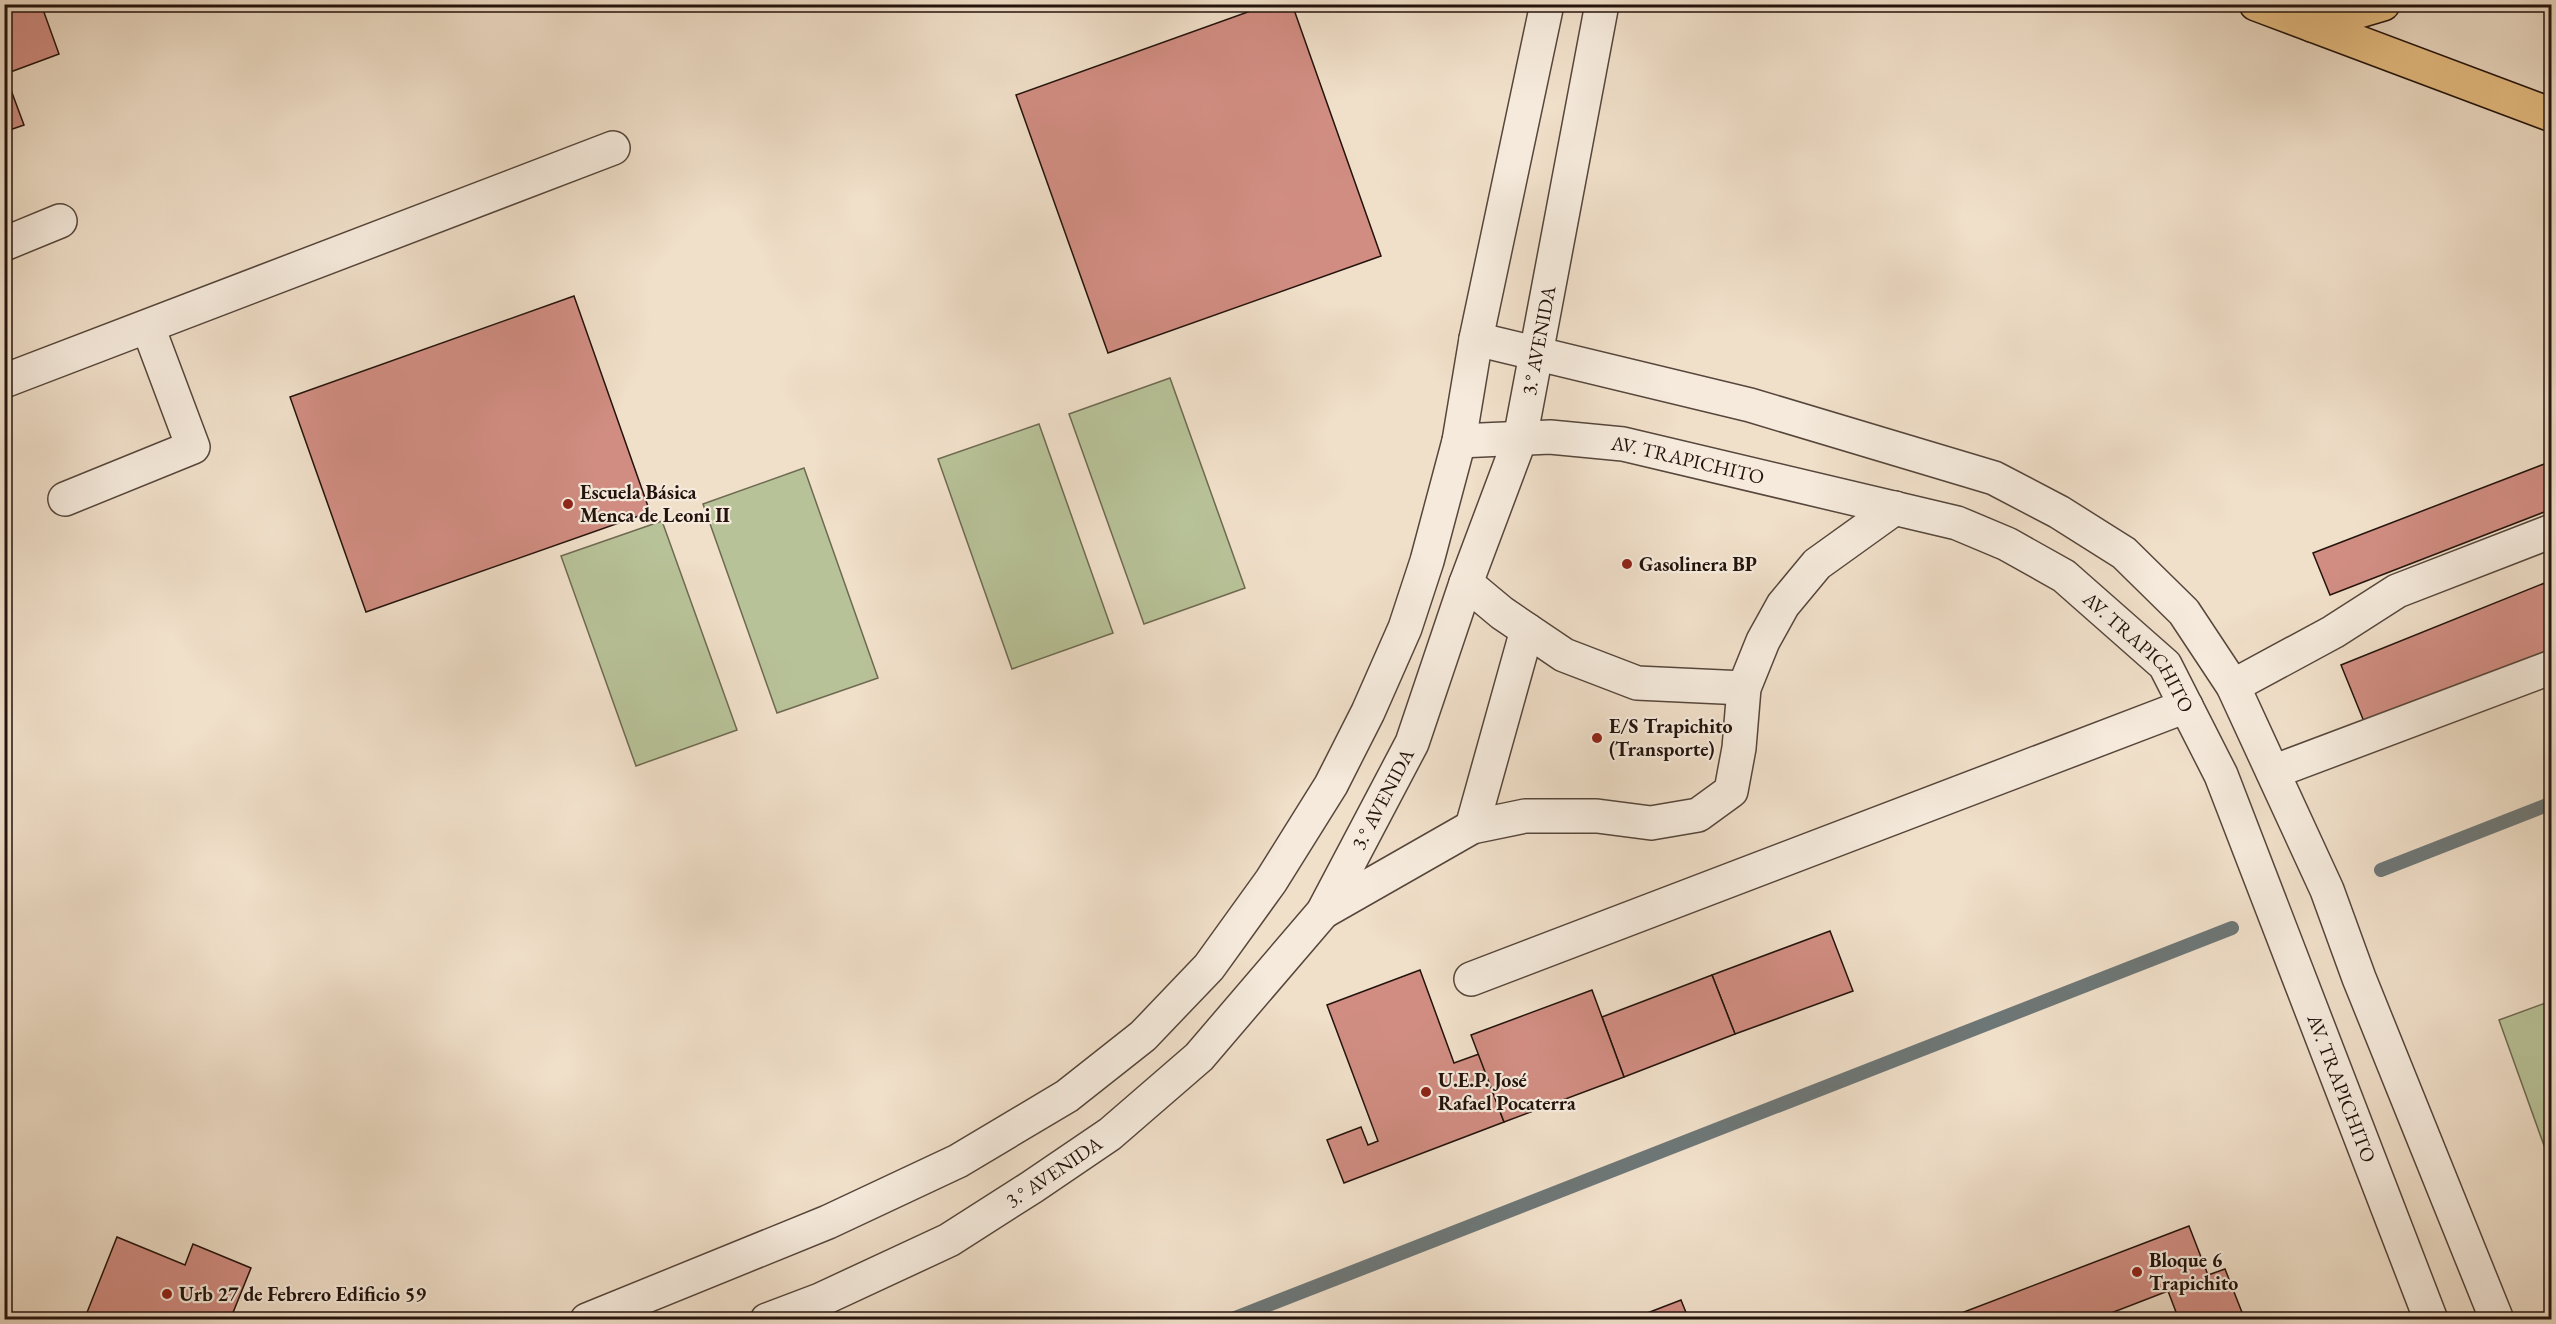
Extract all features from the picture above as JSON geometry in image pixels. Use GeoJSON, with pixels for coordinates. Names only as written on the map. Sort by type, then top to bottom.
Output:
{"type":"FeatureCollection","features":[{"type":"Feature","properties":{"kind":"main road"},"geometry":{"type":"LineString","coordinates":[[2256,4],[2552,115]]}},
{"type":"Feature","properties":{"kind":"main road"},"geometry":{"type":"LineString","coordinates":[[2312,25],[2383,4]]}},
{"type":"Feature","properties":{"kind":"street"},"geometry":{"type":"LineString","coordinates":[[587,1320],[828,1222],[958,1161],[1067,1096],[1143,1036],[1209,967],[1271,881],[1331,785],[1368,712],[1405,628],[1427,561],[1459,441],[1476,339],[1547,4]]}},
{"type":"Feature","properties":{"kind":"street","name":"3.° AVENIDA"},"geometry":{"type":"LineString","coordinates":[[767,1320],[820,1299],[949,1240],[1110,1134],[1198,1057],[1323,912],[1412,743],[1466,583],[1520,439],[1602,4]]}},
{"type":"Feature","properties":{"kind":"street"},"geometry":{"type":"LineString","coordinates":[[4,381],[613,148]]}},
{"type":"Feature","properties":{"kind":"street"},"geometry":{"type":"LineString","coordinates":[[4,244],[60,221]]}},
{"type":"Feature","properties":{"kind":"street"},"geometry":{"type":"LineString","coordinates":[[65,499],[193,447],[148,327]]}},
{"type":"Feature","properties":{"kind":"street"},"geometry":{"type":"LineString","coordinates":[[1476,339],[1750,405],[1994,478],[2059,512],[2124,553],[2184,612],[2233,686],[2327,890],[2359,978],[2497,1320]]}},
{"type":"Feature","properties":{"kind":"street","name":"AV. TRAPICHITO"},"geometry":{"type":"LineString","coordinates":[[1459,441],[1550,437],[1623,444],[1895,507],[1967,527],[2007,544],[2064,576],[2165,666],[2221,775],[2431,1320]]}},
{"type":"Feature","properties":{"kind":"street"},"geometry":{"type":"LineString","coordinates":[[1323,912],[1472,827],[1525,816],[1598,816],[1651,823],[1698,815],[1731,791],[1739,748],[1744,688],[1763,641],[1783,605],[1817,564],[1895,507]]}},
{"type":"Feature","properties":{"kind":"street"},"geometry":{"type":"LineString","coordinates":[[2233,686],[2332,632],[2397,591],[2552,531]]}},
{"type":"Feature","properties":{"kind":"street"},"geometry":{"type":"LineString","coordinates":[[1466,583],[1564,655],[1637,683],[1744,688]]}},
{"type":"Feature","properties":{"kind":"street"},"geometry":{"type":"LineString","coordinates":[[1472,827],[1527,630]]}},
{"type":"Feature","properties":{"kind":"street"},"geometry":{"type":"LineString","coordinates":[[2273,772],[2552,667]]}},
{"type":"Feature","properties":{"kind":"street"},"geometry":{"type":"LineString","coordinates":[[1471,979],[2186,706]]}},
{"type":"Feature","properties":{"kind":"green space"},"geometry":{"type":"Polygon","coordinates":[[[1170,378],[1245,588],[1144,624],[1069,414],[1170,378]]]}},
{"type":"Feature","properties":{"kind":"green space"},"geometry":{"type":"Polygon","coordinates":[[[1039,424],[1113,633],[1012,669],[938,459],[1039,424]]]}},
{"type":"Feature","properties":{"kind":"green space"},"geometry":{"type":"Polygon","coordinates":[[[804,468],[878,678],[777,713],[703,504],[804,468]]]}},
{"type":"Feature","properties":{"kind":"green space"},"geometry":{"type":"Polygon","coordinates":[[[662,521],[737,730],[636,766],[561,556],[662,521]]]}},
{"type":"Feature","properties":{"kind":"green space"},"geometry":{"type":"Polygon","coordinates":[[[2552,1001],[2551,1165],[2499,1020],[2552,1001]]]}},
{"type":"Feature","properties":{"kind":"building"},"geometry":{"type":"Polygon","coordinates":[[[4,4],[41,4],[59,54],[5,74],[24,125],[4,132],[4,4]]]}},
{"type":"Feature","properties":{"kind":"building"},"geometry":{"type":"Polygon","coordinates":[[[1270,4],[1292,4],[1381,256],[1108,353],[1016,95],[1270,4]]]}},
{"type":"Feature","properties":{"kind":"building"},"geometry":{"type":"Polygon","coordinates":[[[574,296],[650,512],[366,612],[290,397],[574,296]]]}},
{"type":"Feature","properties":{"kind":"building"},"geometry":{"type":"Polygon","coordinates":[[[2552,461],[2552,509],[2330,595],[2313,553],[2552,461]]]}},
{"type":"Feature","properties":{"kind":"building"},"geometry":{"type":"Polygon","coordinates":[[[2552,580],[2552,654],[2367,729],[2341,665],[2552,580]]]}},
{"type":"Feature","properties":{"kind":"building"},"geometry":{"type":"Polygon","coordinates":[[[1830,931],[1853,991],[1735,1034],[1712,975],[1830,931]]]}},
{"type":"Feature","properties":{"kind":"building","name":"U.E.P. José Rafael Pocaterra"},"geometry":{"type":"Polygon","coordinates":[[[1420,970],[1454,1063],[1479,1054],[1504,1122],[1344,1183],[1327,1140],[1361,1127],[1368,1145],[1378,1141],[1327,1005],[1420,970]]]}},
{"type":"Feature","properties":{"kind":"building"},"geometry":{"type":"Polygon","coordinates":[[[1712,975],[1735,1034],[1624,1077],[1602,1017],[1712,975]]]}},
{"type":"Feature","properties":{"kind":"building"},"geometry":{"type":"Polygon","coordinates":[[[1592,990],[1624,1077],[1504,1122],[1471,1035],[1592,990]]]}},
{"type":"Feature","properties":{"kind":"building","name":"Bloque 6 Trapichito"},"geometry":{"type":"Polygon","coordinates":[[[2189,1226],[2208,1275],[2225,1269],[2245,1320],[2179,1320],[2168,1291],[2093,1320],[1943,1320],[2189,1226]]]}},
{"type":"Feature","properties":{"kind":"building","name":"Urb 27 de Febrero Edificio 59"},"geometry":{"type":"Polygon","coordinates":[[[117,1237],[185,1265],[193,1244],[251,1268],[230,1320],[84,1320],[117,1237]]]}},
{"type":"Feature","properties":{"kind":"building"},"geometry":{"type":"Polygon","coordinates":[[[1681,1300],[1689,1320],[1629,1320],[1681,1300]]]}},
{"type":"Feature","properties":{"kind":"waterway"},"geometry":{"type":"LineString","coordinates":[[2381,870],[2552,803]]}},
{"type":"Feature","properties":{"kind":"waterway"},"geometry":{"type":"LineString","coordinates":[[1230,1320],[2232,928]]}},
{"type":"Feature","properties":{"kind":"place","name":"Escuela Básica Menca de Leoni II"},"geometry":{"type":"Point","coordinates":[568,504]}},
{"type":"Feature","properties":{"kind":"place","name":"Gasolinera BP"},"geometry":{"type":"Point","coordinates":[1627,564]}},
{"type":"Feature","properties":{"kind":"place","name":"E/S Trapichito (Transporte)"},"geometry":{"type":"Point","coordinates":[1597,738]}},
{"type":"Feature","properties":{"kind":"place","name":"U.E.P. José Rafael Pocaterra"},"geometry":{"type":"Point","coordinates":[1426,1092]}},
{"type":"Feature","properties":{"kind":"place","name":"Bloque 6 Trapichito"},"geometry":{"type":"Point","coordinates":[2137,1272]}},
{"type":"Feature","properties":{"kind":"place","name":"Urb 27 de Febrero Edificio 59"},"geometry":{"type":"Point","coordinates":[167,1294]}}]}
